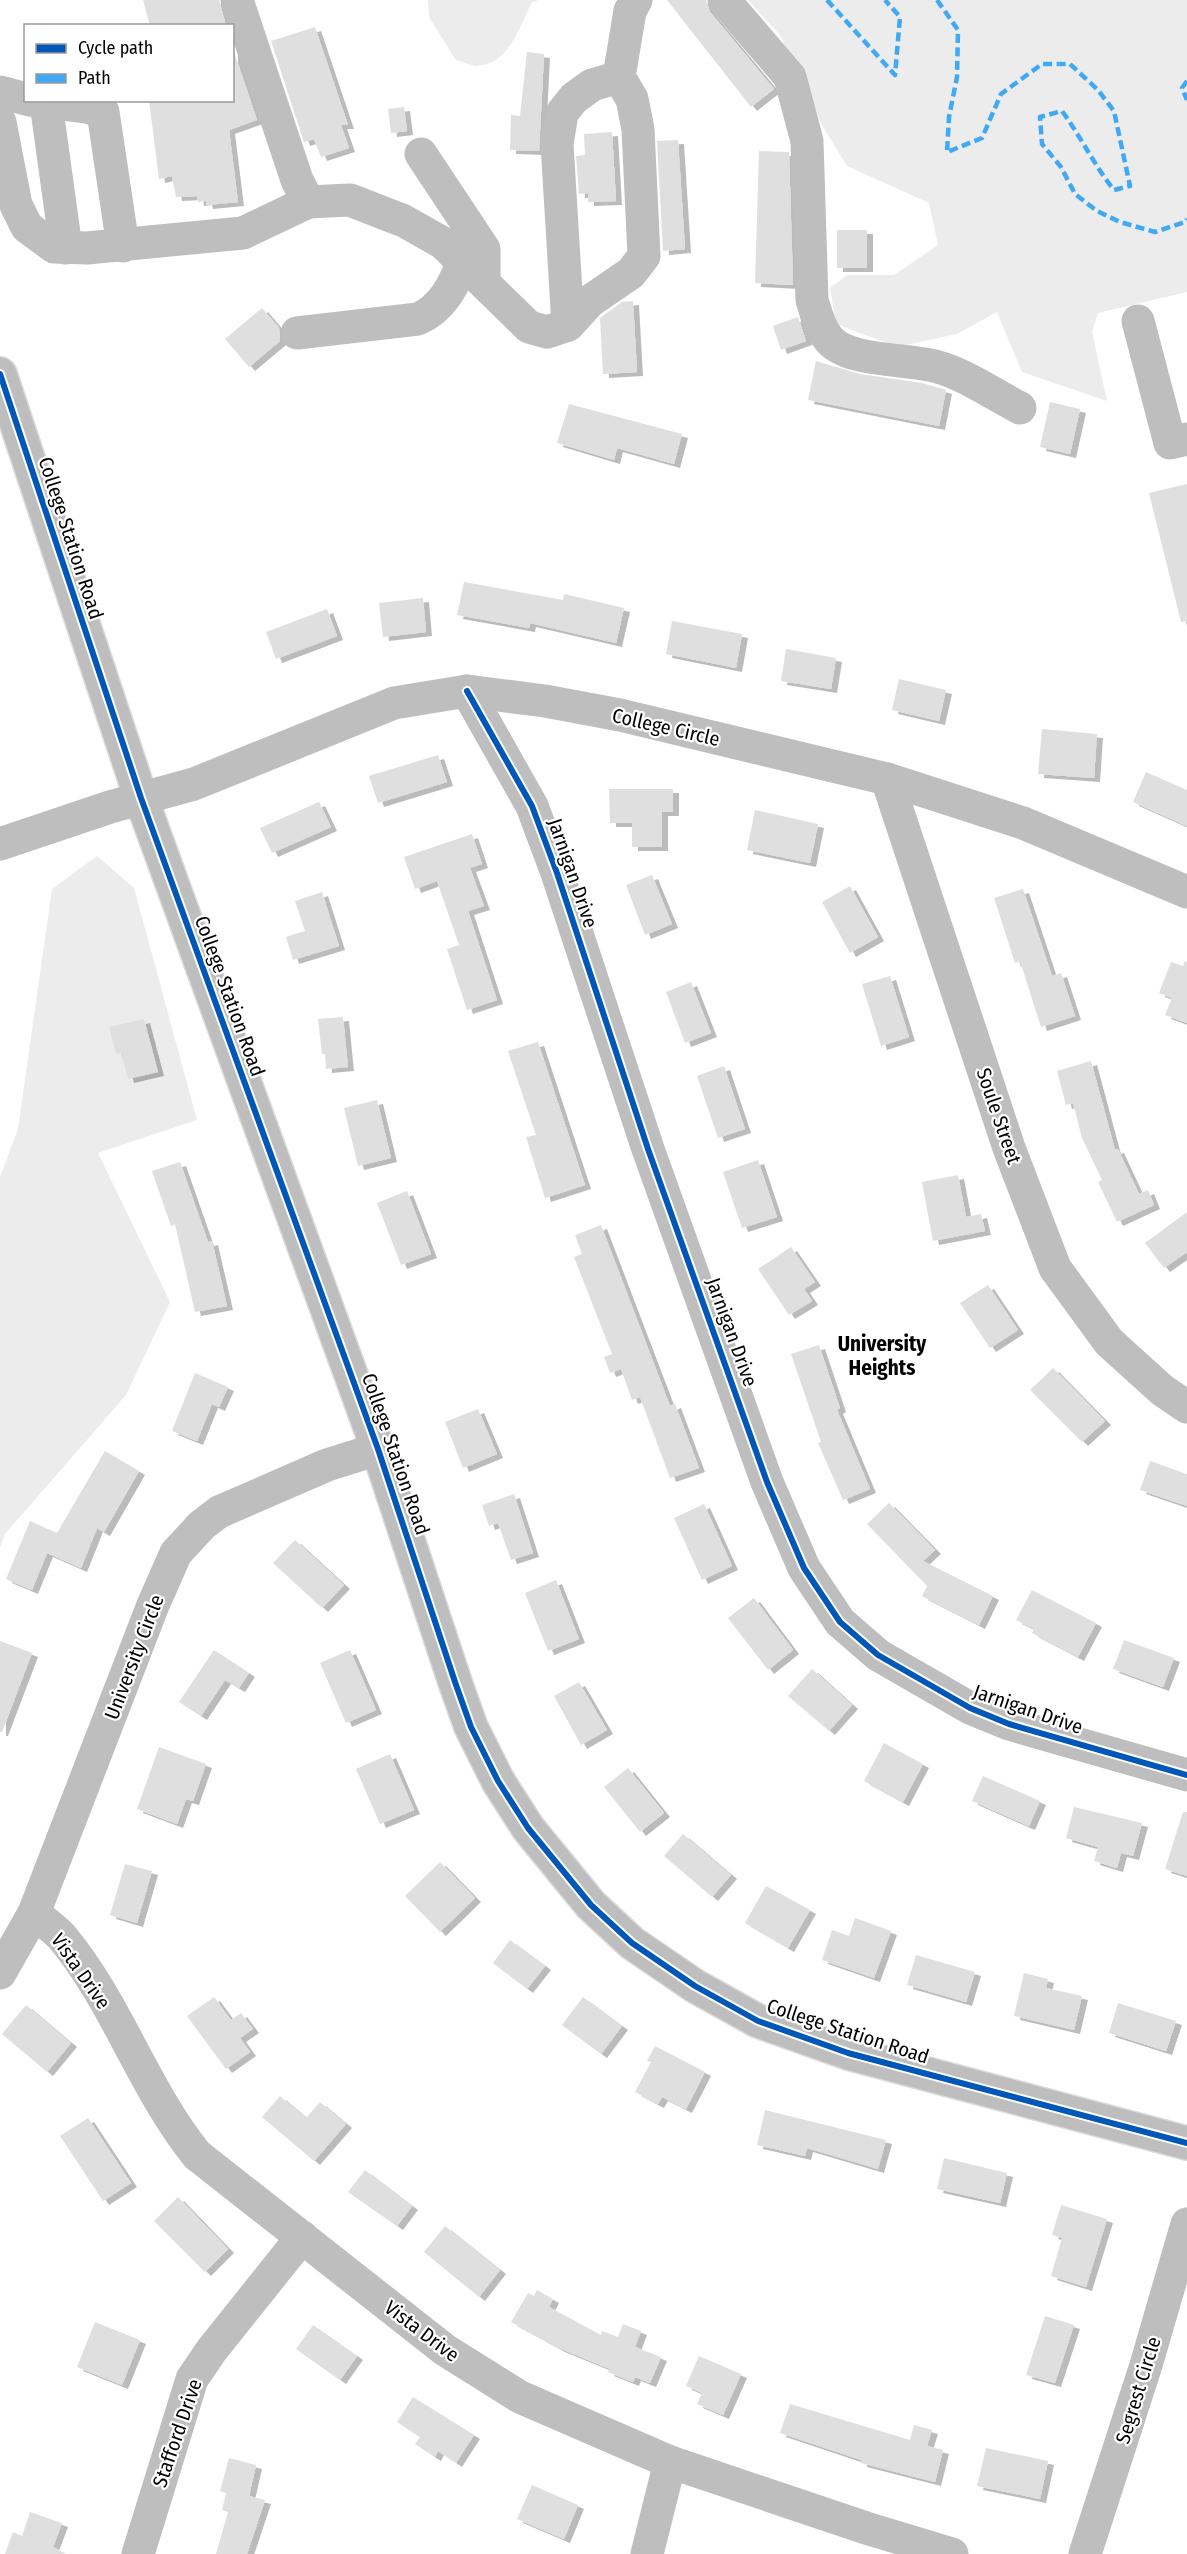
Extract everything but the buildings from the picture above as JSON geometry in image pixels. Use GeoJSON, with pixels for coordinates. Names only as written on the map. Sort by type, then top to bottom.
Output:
{"type":"FeatureCollection","features":[{"type":"Feature","properties":{"kind":"street"},"geometry":{"type":"LineString","coordinates":[[237,0],[297,180],[308,202]]}},
{"type":"Feature","properties":{"kind":"street"},"geometry":{"type":"LineString","coordinates":[[0,122],[16,205],[27,227],[54,247],[123,246],[243,233],[308,202],[350,200],[404,221],[443,243],[529,327],[547,332],[568,325],[590,302],[631,273],[644,256],[638,129],[632,99],[619,77],[630,11],[636,0]]}},
{"type":"Feature","properties":{"kind":"street"},"geometry":{"type":"LineString","coordinates":[[724,0],[790,77],[807,141],[812,300],[819,324],[828,340],[841,349],[862,355],[938,367],[1020,408]]}},
{"type":"Feature","properties":{"kind":"street"},"geometry":{"type":"LineString","coordinates":[[568,325],[557,144],[562,113],[574,98],[592,85],[619,77]]}},
{"type":"Feature","properties":{"kind":"street"},"geometry":{"type":"LineString","coordinates":[[0,92],[24,98]]}},
{"type":"Feature","properties":{"kind":"street"},"geometry":{"type":"LineString","coordinates":[[34,102],[66,248]]}},
{"type":"Feature","properties":{"kind":"street"},"geometry":{"type":"LineString","coordinates":[[43,102],[87,107],[103,112],[123,246]]}},
{"type":"Feature","properties":{"kind":"street"},"geometry":{"type":"LineString","coordinates":[[297,333],[418,319],[427,315],[445,299],[456,282],[473,270],[484,249],[421,154]]}},
{"type":"Feature","properties":{"kind":"street"},"geometry":{"type":"LineString","coordinates":[[1138,321],[1170,443],[1187,440]]}},
{"type":"Feature","properties":{"kind":"street","name":"College Station Road"},"geometry":{"type":"LineString","coordinates":[[0,374],[141,798],[378,1449],[471,1727],[498,1781],[545,1853],[591,1905],[614,1927],[694,1986],[735,2010],[783,2032],[880,2062],[1187,2143]]}},
{"type":"Feature","properties":{"kind":"street","name":"College Circle"},"geometry":{"type":"LineString","coordinates":[[0,844],[141,798],[194,784],[394,703],[467,692],[545,701],[620,715],[887,779],[1023,823],[1187,892]]}},
{"type":"Feature","properties":{"kind":"street","name":"Jarnigan Drive"},"geometry":{"type":"LineString","coordinates":[[467,692],[532,806],[557,873],[648,1149],[767,1482],[804,1568],[840,1623],[878,1655],[970,1708],[1009,1724],[1187,1775]]}},
{"type":"Feature","properties":{"kind":"street","name":"Soule Street"},"geometry":{"type":"LineString","coordinates":[[887,779],[1010,1148],[1055,1268],[1109,1342],[1162,1390],[1187,1407]]}},
{"type":"Feature","properties":{"kind":"street","name":"University Circle"},"geometry":{"type":"LineString","coordinates":[[0,1973],[34,1913],[153,1605],[176,1553],[202,1525],[219,1512],[327,1465],[378,1449]]}},
{"type":"Feature","properties":{"kind":"street","name":"Vista Drive"},"geometry":{"type":"LineString","coordinates":[[34,1913],[61,1936],[87,1972],[176,2129],[197,2155],[445,2350],[485,2377],[564,2418],[670,2462],[866,2528],[952,2554]]}},
{"type":"Feature","properties":{"kind":"street","name":"Segrest Circle"},"geometry":{"type":"LineString","coordinates":[[1085,2554],[1146,2365],[1187,2224]]}},
{"type":"Feature","properties":{"kind":"street","name":"Stafford Drive"},"geometry":{"type":"LineString","coordinates":[[138,2554],[192,2379],[211,2351],[302,2237]]}},
{"type":"Feature","properties":{"kind":"street"},"geometry":{"type":"LineString","coordinates":[[647,2554],[670,2462]]}},
{"type":"Feature","properties":{"kind":"shaded area"},"geometry":{"type":"Polygon","coordinates":[[[428,0],[539,0],[532,2],[506,51],[488,64],[477,66],[455,59],[429,17],[428,0]]]}},
{"type":"Feature","properties":{"kind":"shaded area"},"geometry":{"type":"Polygon","coordinates":[[[748,0],[1187,0],[1187,292],[1098,313],[1092,332],[1107,401],[1022,372],[997,312],[957,334],[897,347],[836,324],[830,288],[847,275],[894,275],[938,245],[929,203],[847,166],[822,125],[780,35],[748,0]]]}},
{"type":"Feature","properties":{"kind":"shaded area"},"geometry":{"type":"Polygon","coordinates":[[[97,856],[134,888],[197,1120],[98,1153],[170,1302],[126,1395],[5,1534],[0,1547],[0,1177],[18,1129],[52,889],[97,856]]]}},
{"type":"Feature","properties":{"kind":"marked path"},"geometry":{"type":"LineString","coordinates":[[827,0],[895,75],[900,17],[885,0]]}},
{"type":"Feature","properties":{"kind":"marked path"},"geometry":{"type":"LineString","coordinates":[[937,0],[958,30],[957,77],[949,117],[947,152],[982,138],[1001,94],[1042,64],[1070,64],[1098,90],[1114,111],[1130,186],[1114,190],[1062,111],[1040,117],[1042,144],[1061,167],[1075,194],[1097,211],[1120,222],[1155,232],[1185,222],[1187,219]]}},
{"type":"Feature","properties":{"kind":"marked path"},"geometry":{"type":"LineString","coordinates":[[1187,81],[1182,88],[1187,100]]}},
{"type":"Feature","properties":{"kind":"cycle path"},"geometry":{"type":"LineString","coordinates":[[0,374],[141,798],[378,1449],[471,1727],[498,1781],[528,1828],[591,1905],[632,1943],[695,1986],[758,2021],[848,2053],[1187,2143]]}},
{"type":"Feature","properties":{"kind":"cycle path"},"geometry":{"type":"LineString","coordinates":[[467,691],[532,806],[557,873],[648,1149],[767,1482],[804,1568],[840,1622],[878,1655],[970,1708],[1009,1724],[1187,1775]]}},
{"type":"Feature","properties":{"kind":"district","name":"University Heights"},"geometry":{"type":"Point","coordinates":[882,1356]}}]}
